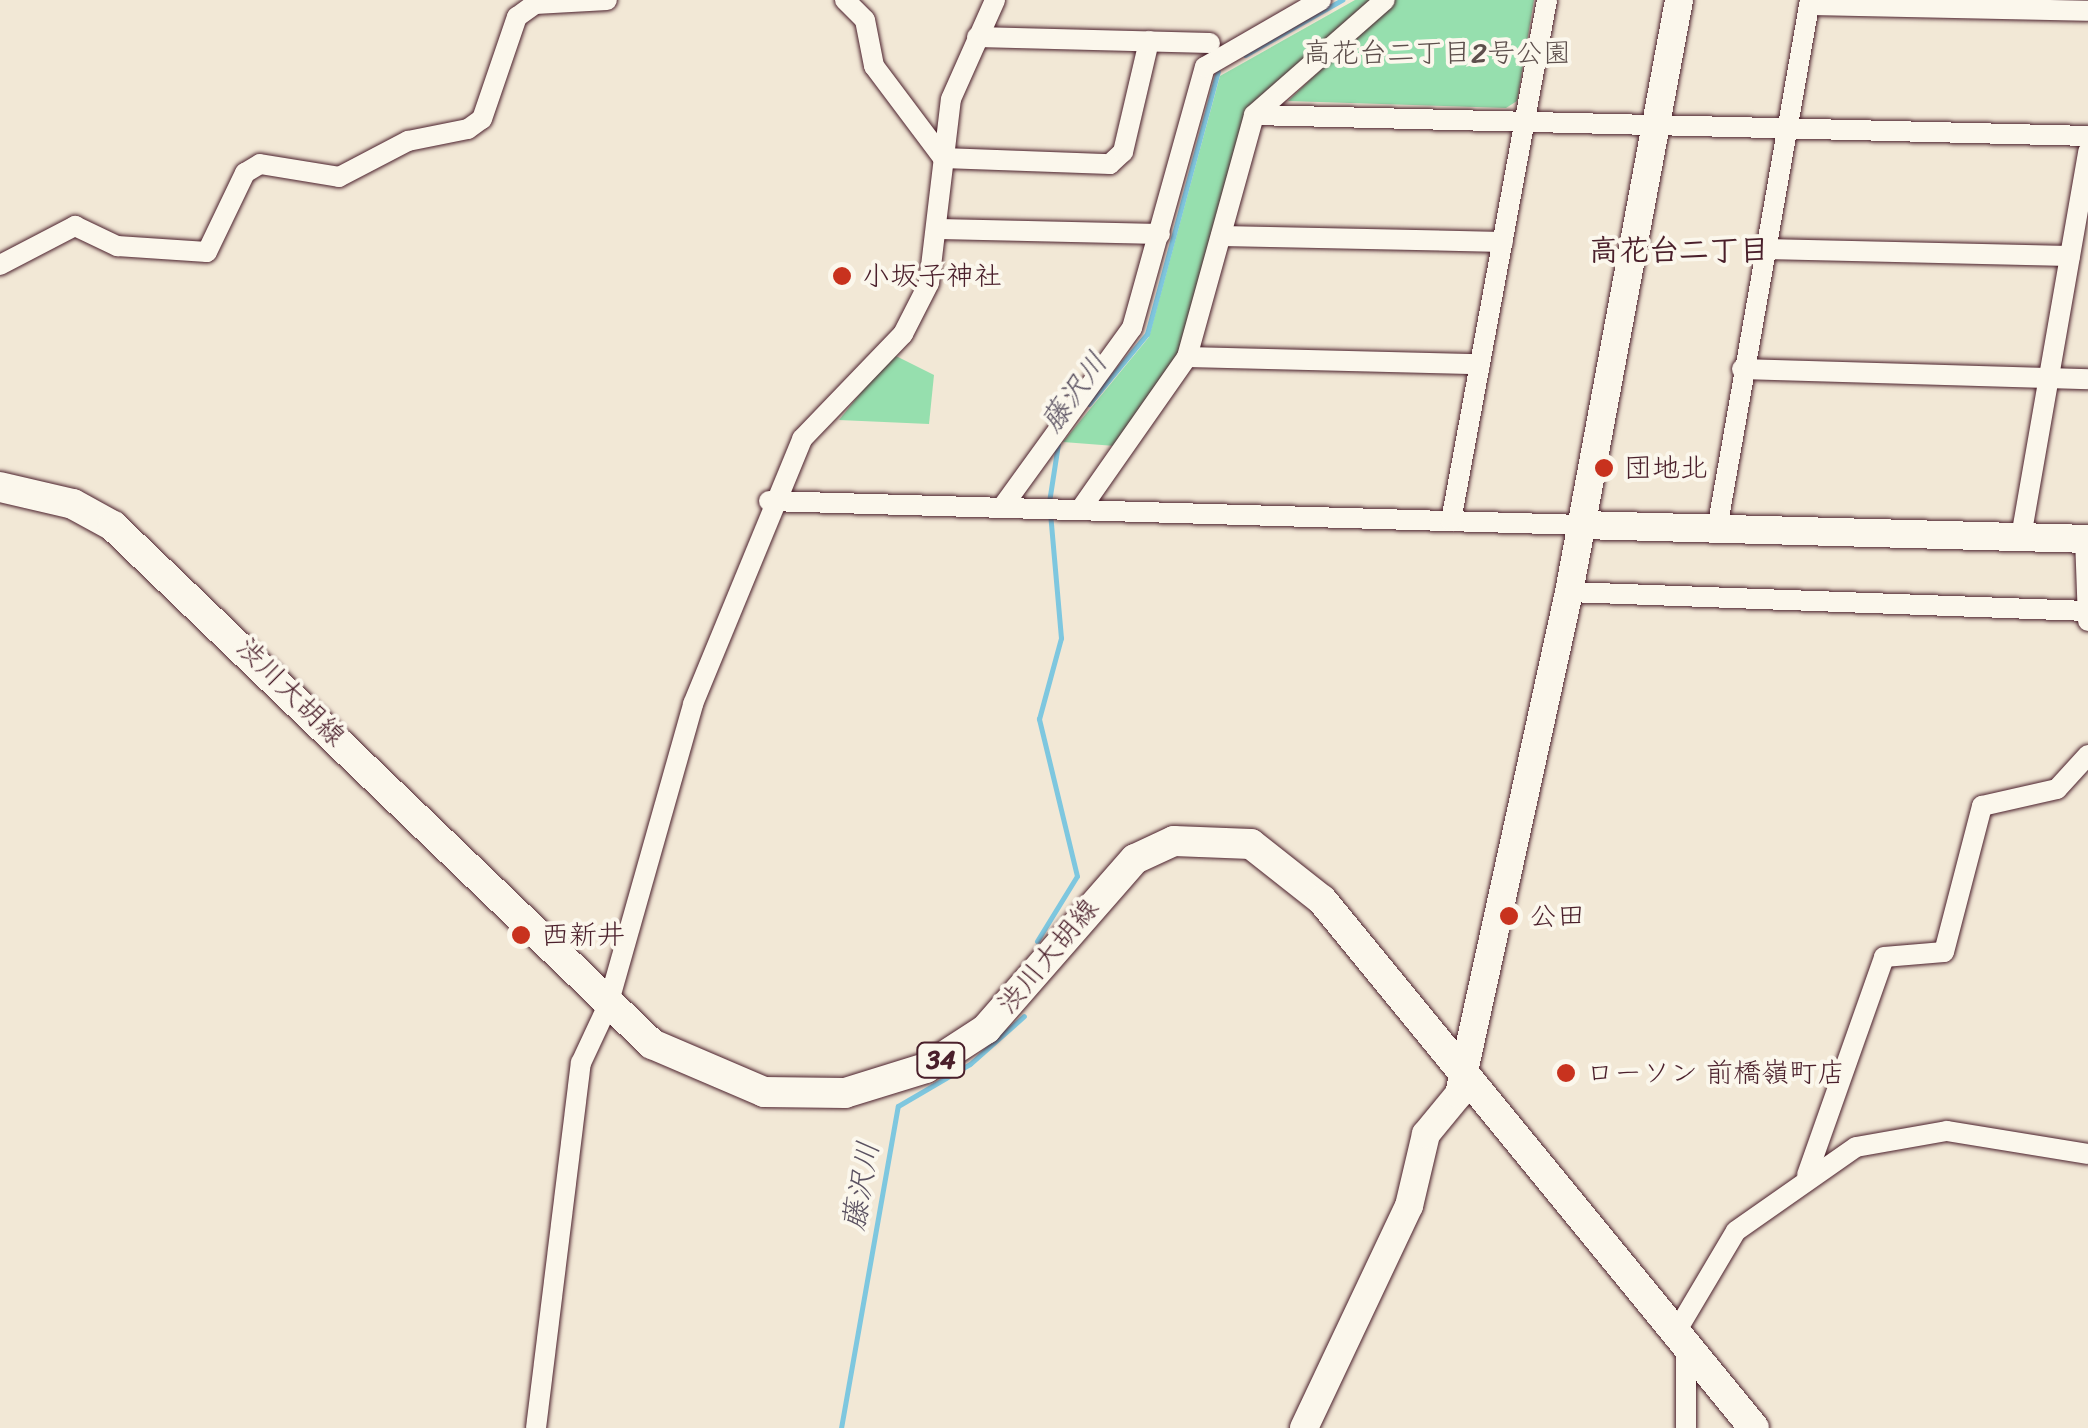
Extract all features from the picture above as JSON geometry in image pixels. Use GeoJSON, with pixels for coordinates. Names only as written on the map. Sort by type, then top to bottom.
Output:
{"type":"FeatureCollection","features":[{"type":"Feature","properties":{"kind":"main road","name":"渋川大胡線"},"geometry":{"type":"LineString","coordinates":[[0,487],[73,504],[179,581],[608,1005],[652,1044],[716,1078],[795,1094],[875,1088],[986,1029],[1135,859],[1205,837],[1250,844],[1292,868],[1754,1428]]}},
{"type":"Feature","properties":{"kind":"street"},"geometry":{"type":"LineString","coordinates":[[0,265],[75,226],[117,246],[206,252],[245,173],[260,164],[339,177],[408,141],[468,129],[482,119],[517,17],[535,4],[607,0]]}},
{"type":"Feature","properties":{"kind":"street"},"geometry":{"type":"LineString","coordinates":[[845,0],[865,20],[882,78],[944,158]]}},
{"type":"Feature","properties":{"kind":"street"},"geometry":{"type":"LineString","coordinates":[[536,1428],[573,1107],[608,1005],[693,704],[769,501],[802,439],[903,334],[929,283],[939,229],[951,99],[995,0]]}},
{"type":"Feature","properties":{"kind":"street"},"geometry":{"type":"LineString","coordinates":[[1003,506],[1132,328],[1205,67],[1321,0]]}},
{"type":"Feature","properties":{"kind":"street"},"geometry":{"type":"LineString","coordinates":[[1080,510],[1188,356],[1254,115],[1385,0]]}},
{"type":"Feature","properties":{"kind":"street"},"geometry":{"type":"LineString","coordinates":[[1451,521],[1547,0]]}},
{"type":"Feature","properties":{"kind":"street"},"geometry":{"type":"LineString","coordinates":[[1304,1428],[1409,1206],[1426,1134],[1459,1094],[1569,592],[1678,0]]}},
{"type":"Feature","properties":{"kind":"street"},"geometry":{"type":"LineString","coordinates":[[1716,529],[1810,3],[2088,12]]}},
{"type":"Feature","properties":{"kind":"street"},"geometry":{"type":"LineString","coordinates":[[977,37],[1210,43]]}},
{"type":"Feature","properties":{"kind":"street"},"geometry":{"type":"LineString","coordinates":[[944,158],[1110,164],[1123,152],[1148,42]]}},
{"type":"Feature","properties":{"kind":"street"},"geometry":{"type":"LineString","coordinates":[[1254,115],[1657,122],[2088,136]]}},
{"type":"Feature","properties":{"kind":"street"},"geometry":{"type":"LineString","coordinates":[[2021,537],[2088,152]]}},
{"type":"Feature","properties":{"kind":"street"},"geometry":{"type":"LineString","coordinates":[[939,229],[1160,234]]}},
{"type":"Feature","properties":{"kind":"street"},"geometry":{"type":"LineString","coordinates":[[1222,236],[1503,242]]}},
{"type":"Feature","properties":{"kind":"street"},"geometry":{"type":"LineString","coordinates":[[1764,249],[2070,256]]}},
{"type":"Feature","properties":{"kind":"street"},"geometry":{"type":"LineString","coordinates":[[1188,356],[1480,364]]}},
{"type":"Feature","properties":{"kind":"street"},"geometry":{"type":"LineString","coordinates":[[1742,369],[2088,379]]}},
{"type":"Feature","properties":{"kind":"street"},"geometry":{"type":"LineString","coordinates":[[769,501],[2086,538],[2087,614],[1569,592]]}},
{"type":"Feature","properties":{"kind":"street"},"geometry":{"type":"LineString","coordinates":[[1807,1175],[1884,957],[1944,952],[1982,806],[2057,789],[2088,755]]}},
{"type":"Feature","properties":{"kind":"street"},"geometry":{"type":"LineString","coordinates":[[1686,1428],[1681,1339],[1724,1246],[1807,1175],[1856,1148],[1947,1131],[2088,1154]]}},
{"type":"Feature","properties":{"kind":"green space"},"geometry":{"type":"Polygon","coordinates":[[[1355,0],[1374,0],[1247,111],[1180,352],[1115,446],[1063,442],[1149,337],[1220,76],[1355,0]]]}},
{"type":"Feature","properties":{"kind":"green space","name":"高花台二丁目2号公園"},"geometry":{"type":"Polygon","coordinates":[[[1393,0],[1534,0],[1517,101],[1506,108],[1288,101],[1393,0]]]}},
{"type":"Feature","properties":{"kind":"green space"},"geometry":{"type":"Polygon","coordinates":[[[892,354],[934,375],[929,424],[839,420],[892,354]]]}},
{"type":"Feature","properties":{"kind":"waterway","name":"藤沢川"},"geometry":{"type":"LineString","coordinates":[[1245,55],[1342,0]]}},
{"type":"Feature","properties":{"kind":"waterway","name":"藤沢川"},"geometry":{"type":"LineString","coordinates":[[1089,404],[1147,334],[1218,71]]}},
{"type":"Feature","properties":{"kind":"waterway","name":"藤沢川"},"geometry":{"type":"LineString","coordinates":[[1049,502],[1058,444]]}},
{"type":"Feature","properties":{"kind":"waterway","name":"藤沢川"},"geometry":{"type":"LineString","coordinates":[[1037,941],[1077,876],[1039,719],[1061,638],[1050,513]]}},
{"type":"Feature","properties":{"kind":"waterway","name":"藤沢川"},"geometry":{"type":"LineString","coordinates":[[841,1428],[898,1106],[970,1064],[1024,1016]]}},
{"type":"Feature","properties":{"kind":"place","name":"小坂子神社"},"geometry":{"type":"Point","coordinates":[842,276]}},
{"type":"Feature","properties":{"kind":"place","name":"団地北"},"geometry":{"type":"Point","coordinates":[1604,468]}},
{"type":"Feature","properties":{"kind":"place","name":"公田"},"geometry":{"type":"Point","coordinates":[1509,916]}},
{"type":"Feature","properties":{"kind":"place","name":"西新井"},"geometry":{"type":"Point","coordinates":[521,935]}},
{"type":"Feature","properties":{"kind":"place","name":"ローソン 前橋嶺町店"},"geometry":{"type":"Point","coordinates":[1566,1073]}},
{"type":"Feature","properties":{"kind":"district","name":"高花台二丁目"},"geometry":{"type":"Point","coordinates":[1679,250]}}]}
